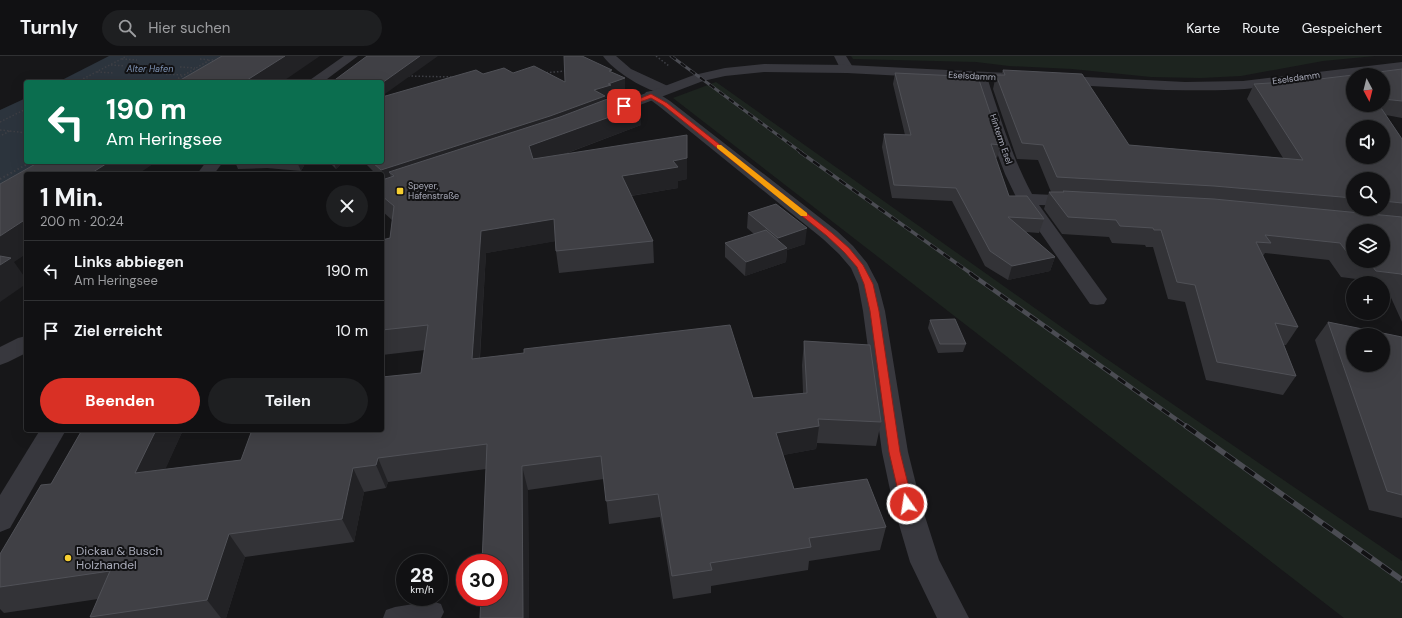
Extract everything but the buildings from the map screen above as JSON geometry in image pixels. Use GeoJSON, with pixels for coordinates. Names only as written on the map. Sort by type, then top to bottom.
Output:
{"type":"FeatureCollection","features":[{"type":"Feature","properties":{"kind":"street"},"geometry":{"type":"LineString","coordinates":[[317,80],[352,56]]}},
{"type":"Feature","properties":{"kind":"street"},"geometry":{"type":"LineString","coordinates":[[609,56],[658,93],[665,104],[830,235],[846,250],[860,267],[868,284],[874,311],[894,452],[907,504],[925,562],[953,618]]}},
{"type":"Feature","properties":{"kind":"street"},"geometry":{"type":"LineString","coordinates":[[840,56],[847,69]]}},
{"type":"Feature","properties":{"kind":"street","name":"Eselsdamm"},"geometry":{"type":"LineString","coordinates":[[593,118],[699,78],[744,69],[787,67],[847,69],[1166,86],[1206,86],[1265,82],[1402,66]]}},
{"type":"Feature","properties":{"kind":"street","name":"Hinterm Esel"},"geometry":{"type":"LineString","coordinates":[[980,77],[1008,162],[1026,199],[1096,299]]}},
{"type":"Feature","properties":{"kind":"street"},"geometry":{"type":"LineString","coordinates":[[206,172],[213,164]]}},
{"type":"Feature","properties":{"kind":"street"},"geometry":{"type":"LineString","coordinates":[[1026,199],[1089,202]]}},
{"type":"Feature","properties":{"kind":"street"},"geometry":{"type":"LineString","coordinates":[[0,357],[24,344]]}},
{"type":"Feature","properties":{"kind":"street"},"geometry":{"type":"LineString","coordinates":[[0,520],[52,432]]}},
{"type":"Feature","properties":{"kind":"lane"},"geometry":{"type":"LineString","coordinates":[[395,618],[432,612]]}},
{"type":"Feature","properties":{"kind":"path"},"geometry":{"type":"LineString","coordinates":[[82,79],[127,56]]}},
{"type":"Feature","properties":{"kind":"path"},"geometry":{"type":"LineString","coordinates":[[121,59],[137,60]]}},
{"type":"Feature","properties":{"kind":"path"},"geometry":{"type":"LineString","coordinates":[[200,59],[220,60],[215,64]]}},
{"type":"Feature","properties":{"kind":"path"},"geometry":{"type":"LineString","coordinates":[[176,80],[210,60]]}},
{"type":"Feature","properties":{"kind":"path"},"geometry":{"type":"LineString","coordinates":[[110,65],[125,66]]}},
{"type":"Feature","properties":{"kind":"path"},"geometry":{"type":"LineString","coordinates":[[180,67],[195,68]]}},
{"type":"Feature","properties":{"kind":"path"},"geometry":{"type":"LineString","coordinates":[[536,73],[568,71]]}},
{"type":"Feature","properties":{"kind":"path"},"geometry":{"type":"LineString","coordinates":[[97,72],[114,73]]}},
{"type":"Feature","properties":{"kind":"path"},"geometry":{"type":"LineString","coordinates":[[166,74],[183,76]]}},
{"type":"Feature","properties":{"kind":"path"},"geometry":{"type":"LineString","coordinates":[[406,76],[461,77]]}},
{"type":"Feature","properties":{"kind":"path"},"geometry":{"type":"LineString","coordinates":[[435,82],[440,77]]}},
{"type":"Feature","properties":{"kind":"path"},"geometry":{"type":"LineString","coordinates":[[82,79],[94,80]]}},
{"type":"Feature","properties":{"kind":"path"},"geometry":{"type":"LineString","coordinates":[[0,122],[24,110]]}},
{"type":"Feature","properties":{"kind":"path"},"geometry":{"type":"LineString","coordinates":[[0,130],[24,132]]}},
{"type":"Feature","properties":{"kind":"path"},"geometry":{"type":"LineString","coordinates":[[0,136],[10,131]]}},
{"type":"Feature","properties":{"kind":"path"},"geometry":{"type":"LineString","coordinates":[[0,179],[26,164]]}},
{"type":"Feature","properties":{"kind":"shaded area"},"geometry":{"type":"Polygon","coordinates":[[[851,56],[1375,56],[1323,61],[1241,76],[1201,78],[1151,77],[1072,69],[1009,66],[976,62],[853,59],[851,56]]]}},
{"type":"Feature","properties":{"kind":"shaded area"},"geometry":{"type":"Polygon","coordinates":[[[716,82],[1098,353],[1402,561],[1402,618],[1344,618],[673,98],[716,82]]]}},
{"type":"Feature","properties":{"kind":"water","name":"Alter Hafen"},"geometry":{"type":"Polygon","coordinates":[[[109,56],[243,56],[186,80],[62,80],[109,56]]]}},
{"type":"Feature","properties":{"kind":"water"},"geometry":{"type":"Polygon","coordinates":[[[24,99],[24,164],[48,164],[30,172],[24,172],[24,175],[0,192],[0,110],[24,99]]]}},
{"type":"Feature","properties":{"kind":"railway"},"geometry":{"type":"LineString","coordinates":[[671,56],[802,153]]}},
{"type":"Feature","properties":{"kind":"railway"},"geometry":{"type":"LineString","coordinates":[[800,152],[973,275]]}},
{"type":"Feature","properties":{"kind":"railway"},"geometry":{"type":"LineString","coordinates":[[971,274],[1187,427]]}},
{"type":"Feature","properties":{"kind":"railway"},"geometry":{"type":"LineString","coordinates":[[1186,426],[1402,580]]}},
{"type":"Feature","properties":{"kind":"slow traffic"},"geometry":{"type":"LineString","coordinates":[[719,147],[804,214]]}},
{"type":"Feature","properties":{"kind":"place","name":"Speyer, Hafenstraße"},"geometry":{"type":"Point","coordinates":[400,191]}},
{"type":"Feature","properties":{"kind":"place","name":"Dickau & Busch Holzhandel"},"geometry":{"type":"Point","coordinates":[68,558]}},
{"type":"Feature","properties":{"kind":"route"},"geometry":{"type":"LineString","coordinates":[[624,106],[651,96],[665,104],[830,235],[846,250],[860,267],[868,284],[874,311],[894,452],[907,504]]}}]}
